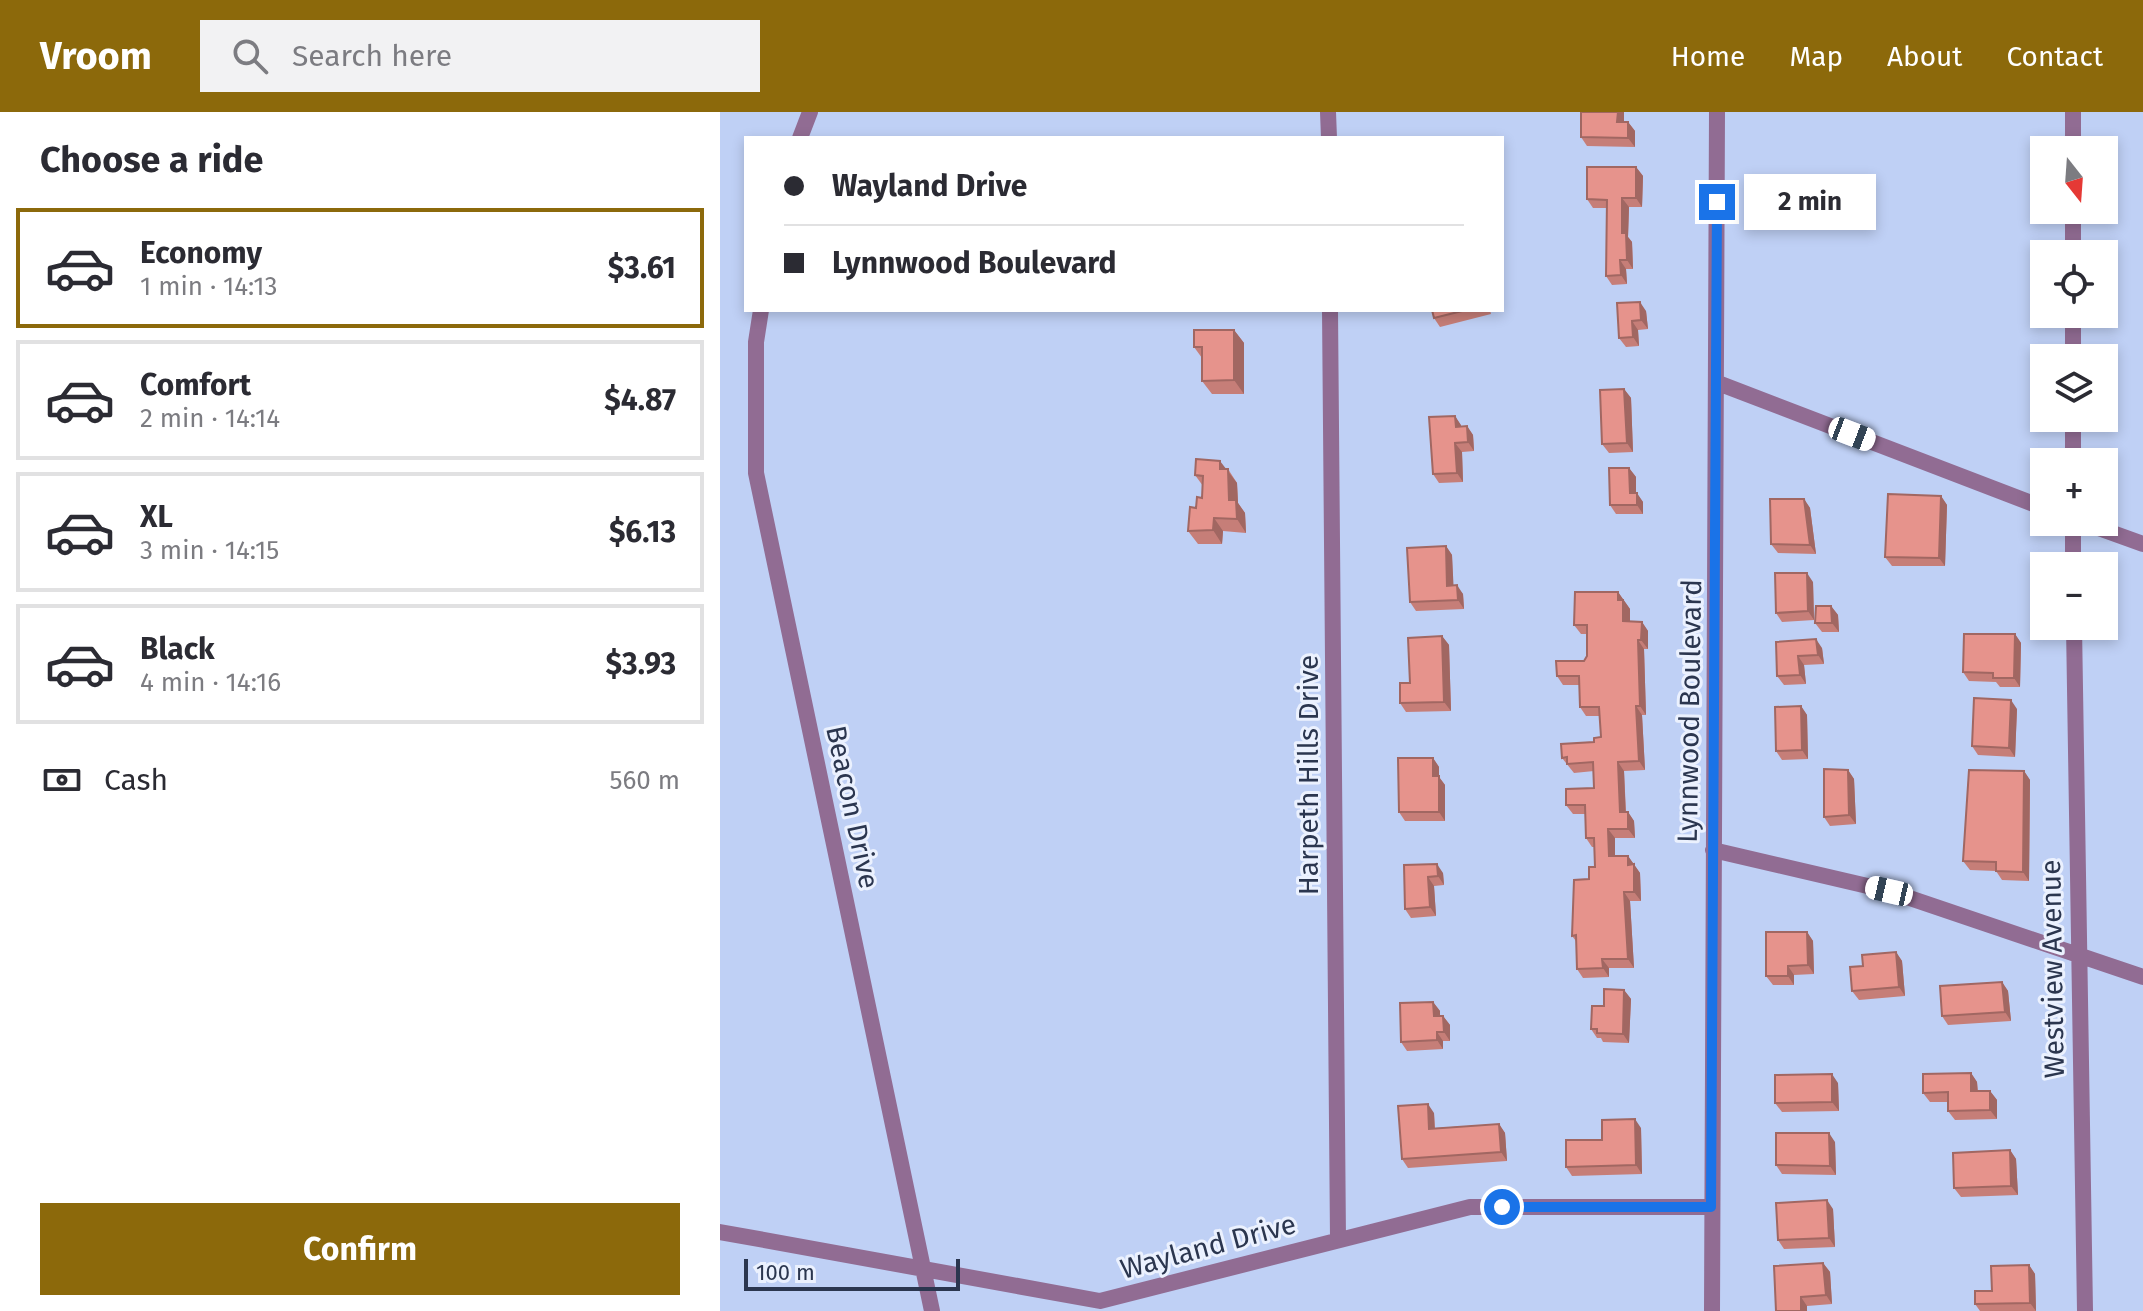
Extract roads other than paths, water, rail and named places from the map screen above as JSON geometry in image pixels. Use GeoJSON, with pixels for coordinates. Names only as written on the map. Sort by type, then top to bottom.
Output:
{"type":"FeatureCollection","features":[{"type":"Feature","properties":{"kind":"street"},"geometry":{"type":"LineString","coordinates":[[801,136],[810,112]]}},
{"type":"Feature","properties":{"kind":"street"},"geometry":{"type":"LineString","coordinates":[[1328,112],[1329,136]]}},
{"type":"Feature","properties":{"kind":"street","name":"Lynnwood Boulevard"},"geometry":{"type":"LineString","coordinates":[[1712,1311],[1717,112]]}},
{"type":"Feature","properties":{"kind":"street"},"geometry":{"type":"LineString","coordinates":[[2073,112],[2073,136]]}},
{"type":"Feature","properties":{"kind":"street","name":"Beacon Drive"},"geometry":{"type":"LineString","coordinates":[[761,312],[756,342],[756,473],[932,1311]]}},
{"type":"Feature","properties":{"kind":"street","name":"Harpeth Hills Drive"},"geometry":{"type":"LineString","coordinates":[[1330,312],[1338,1239]]}},
{"type":"Feature","properties":{"kind":"street"},"geometry":{"type":"LineString","coordinates":[[1718,383],[2030,503]]}},
{"type":"Feature","properties":{"kind":"street"},"geometry":{"type":"LineString","coordinates":[[2118,535],[2143,544]]}},
{"type":"Feature","properties":{"kind":"street","name":"Westview Avenue"},"geometry":{"type":"LineString","coordinates":[[2074,640],[2085,1311]]}},
{"type":"Feature","properties":{"kind":"street"},"geometry":{"type":"LineString","coordinates":[[1713,850],[1889,891],[2143,977]]}},
{"type":"Feature","properties":{"kind":"street","name":"Wayland Drive"},"geometry":{"type":"LineString","coordinates":[[720,1232],[1100,1301],[1470,1207],[1711,1207]]}}]}
